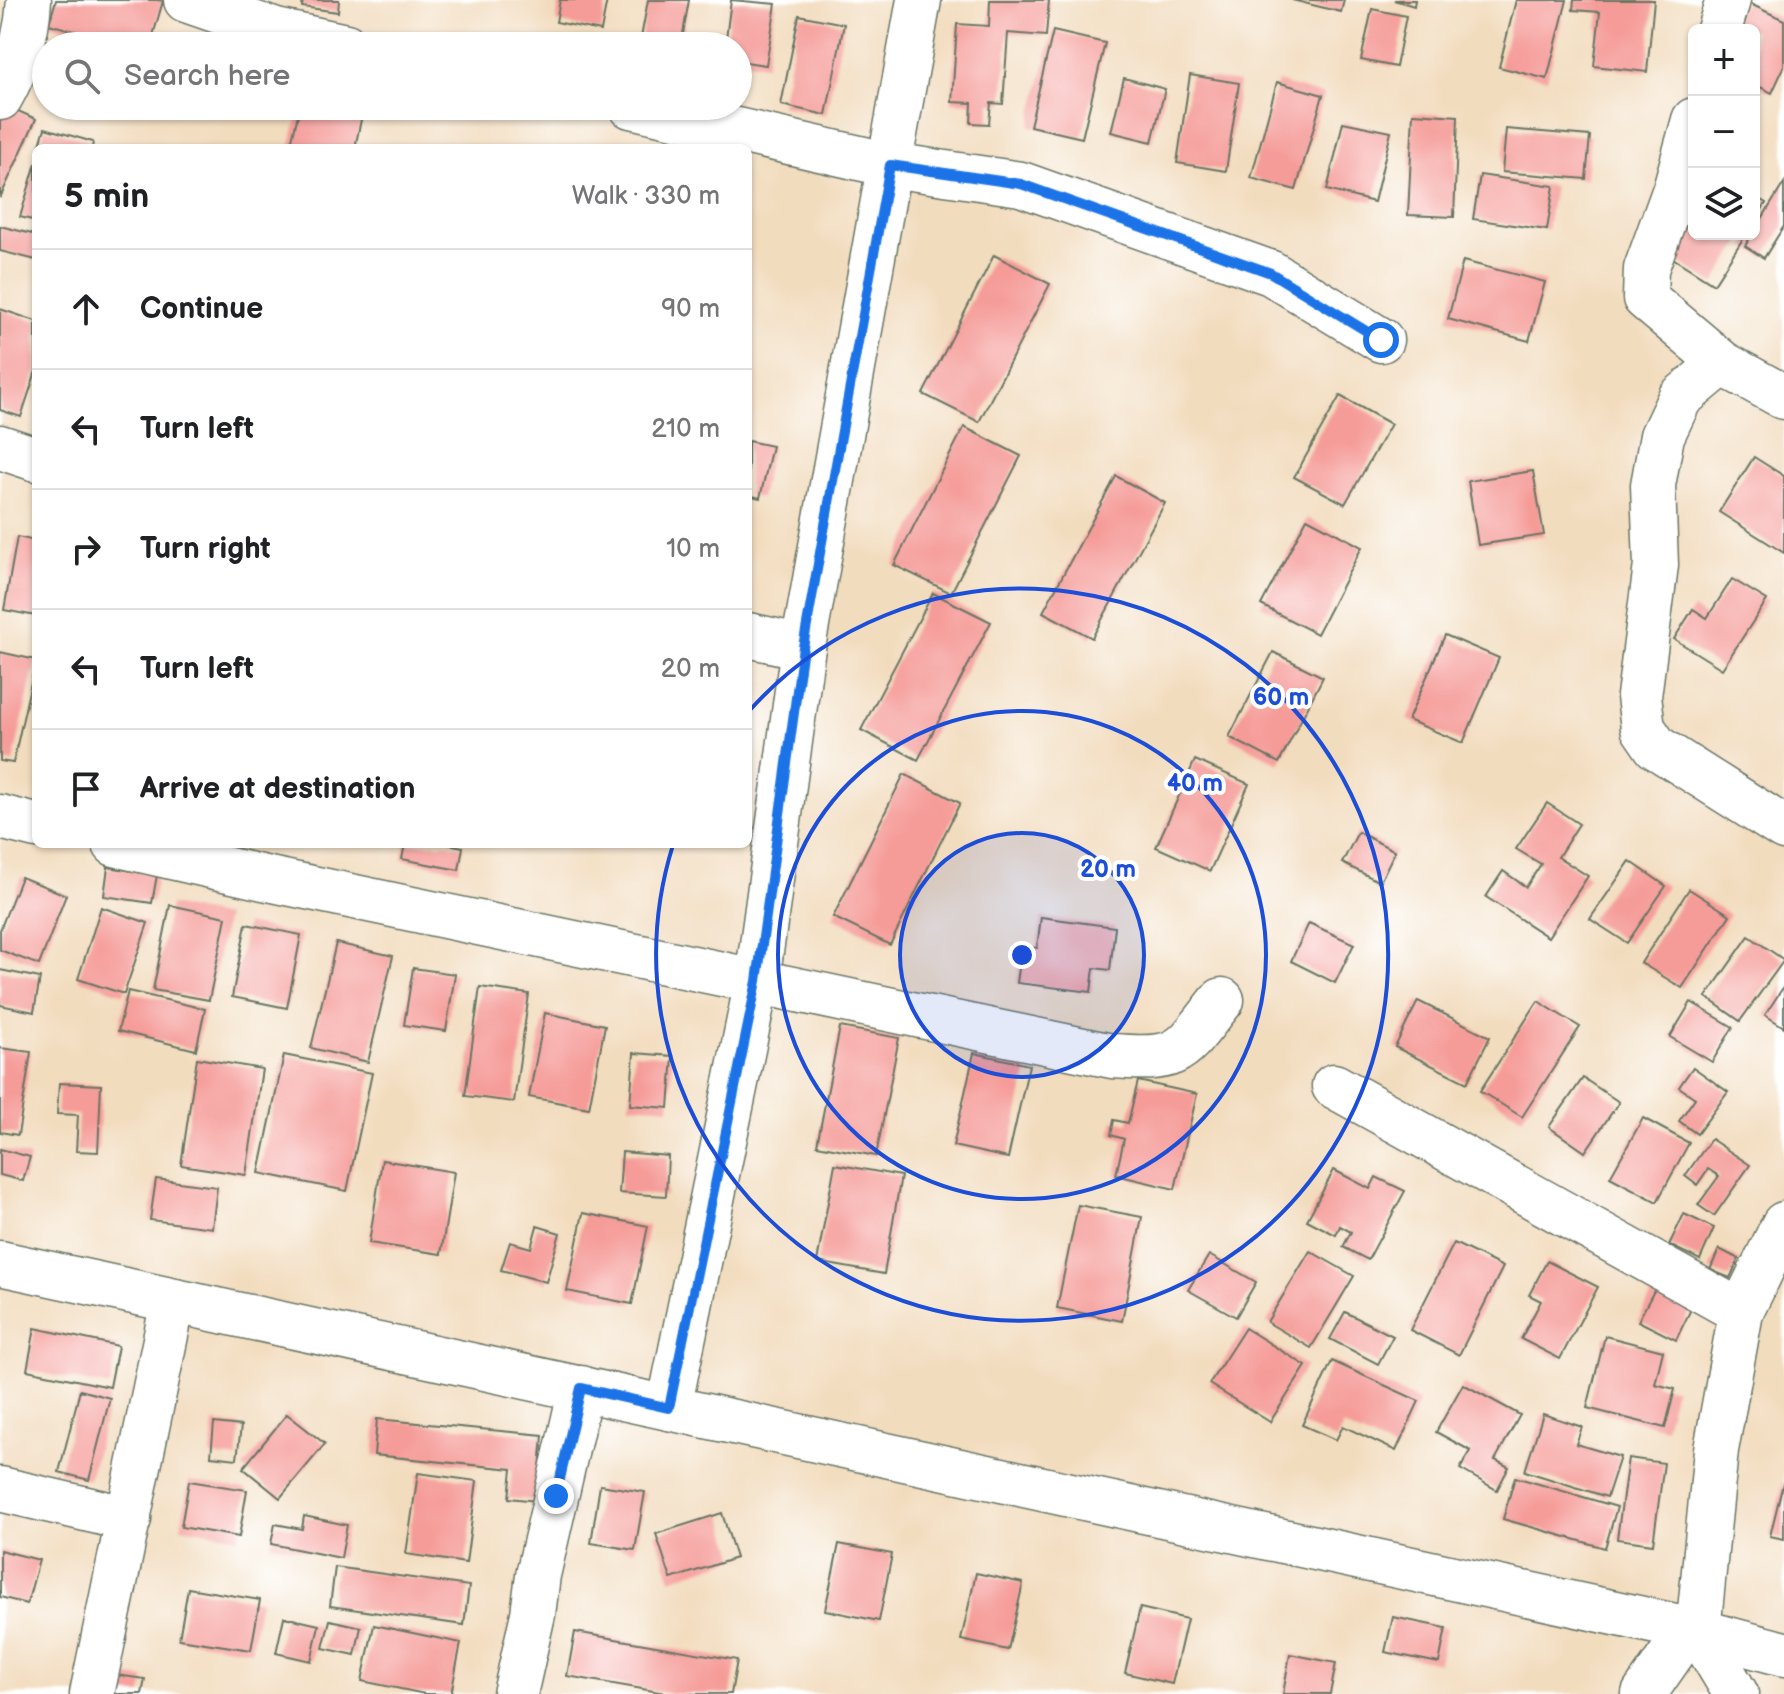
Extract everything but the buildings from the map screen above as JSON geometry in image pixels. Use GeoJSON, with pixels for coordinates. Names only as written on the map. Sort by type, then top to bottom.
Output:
{"type":"FeatureCollection","features":[{"type":"Feature","properties":{"kind":"street"},"geometry":{"type":"LineString","coordinates":[[20,82],[29,0]]}},
{"type":"Feature","properties":{"kind":"street"},"geometry":{"type":"LineString","coordinates":[[186,0],[231,32],[281,32]]}},
{"type":"Feature","properties":{"kind":"street"},"geometry":{"type":"LineString","coordinates":[[669,1408],[757,981],[803,647],[919,0]]}},
{"type":"Feature","properties":{"kind":"street"},"geometry":{"type":"LineString","coordinates":[[1721,24],[1728,0]]}},
{"type":"Feature","properties":{"kind":"street"},"geometry":{"type":"LineString","coordinates":[[692,120],[890,165],[1021,184],[1271,273],[1381,340]]}},
{"type":"Feature","properties":{"kind":"street"},"geometry":{"type":"LineString","coordinates":[[1688,142],[1675,189],[1646,269],[1645,298],[1722,363],[1784,397]]}},
{"type":"Feature","properties":{"kind":"street"},"geometry":{"type":"LineString","coordinates":[[1722,363],[1680,398],[1662,436],[1653,485],[1656,565],[1639,696],[1643,728],[1656,747],[1784,828]]}},
{"type":"Feature","properties":{"kind":"street"},"geometry":{"type":"LineString","coordinates":[[0,447],[32,458]]}},
{"type":"Feature","properties":{"kind":"street"},"geometry":{"type":"LineString","coordinates":[[752,636],[803,647]]}},
{"type":"Feature","properties":{"kind":"street"},"geometry":{"type":"LineString","coordinates":[[0,817],[32,825]]}},
{"type":"Feature","properties":{"kind":"street"},"geometry":{"type":"LineString","coordinates":[[133,848],[1112,1056],[1151,1058],[1171,1055],[1186,1046],[1222,1000]]}},
{"type":"Feature","properties":{"kind":"street"},"geometry":{"type":"LineString","coordinates":[[1334,1086],[1741,1312]]}},
{"type":"Feature","properties":{"kind":"street"},"geometry":{"type":"LineString","coordinates":[[1644,1694],[1694,1630],[1716,1450],[1741,1312],[1784,1224]]}},
{"type":"Feature","properties":{"kind":"street"},"geometry":{"type":"LineString","coordinates":[[0,1263],[1694,1630],[1784,1654]]}},
{"type":"Feature","properties":{"kind":"street"},"geometry":{"type":"LineString","coordinates":[[92,1694],[173,1301]]}},
{"type":"Feature","properties":{"kind":"street"},"geometry":{"type":"LineString","coordinates":[[515,1694],[533,1614],[538,1575],[581,1388]]}},
{"type":"Feature","properties":{"kind":"street"},"geometry":{"type":"LineString","coordinates":[[0,1489],[129,1519]]}},
{"type":"Feature","properties":{"kind":"street"},"geometry":{"type":"LineString","coordinates":[[1694,1630],[1736,1694]]}},
{"type":"Feature","properties":{"kind":"route"},"geometry":{"type":"LineString","coordinates":[[556,1496],[581,1388],[669,1408],[757,981],[803,647],[890,165],[1021,184],[1271,273],[1381,340]]}}]}
